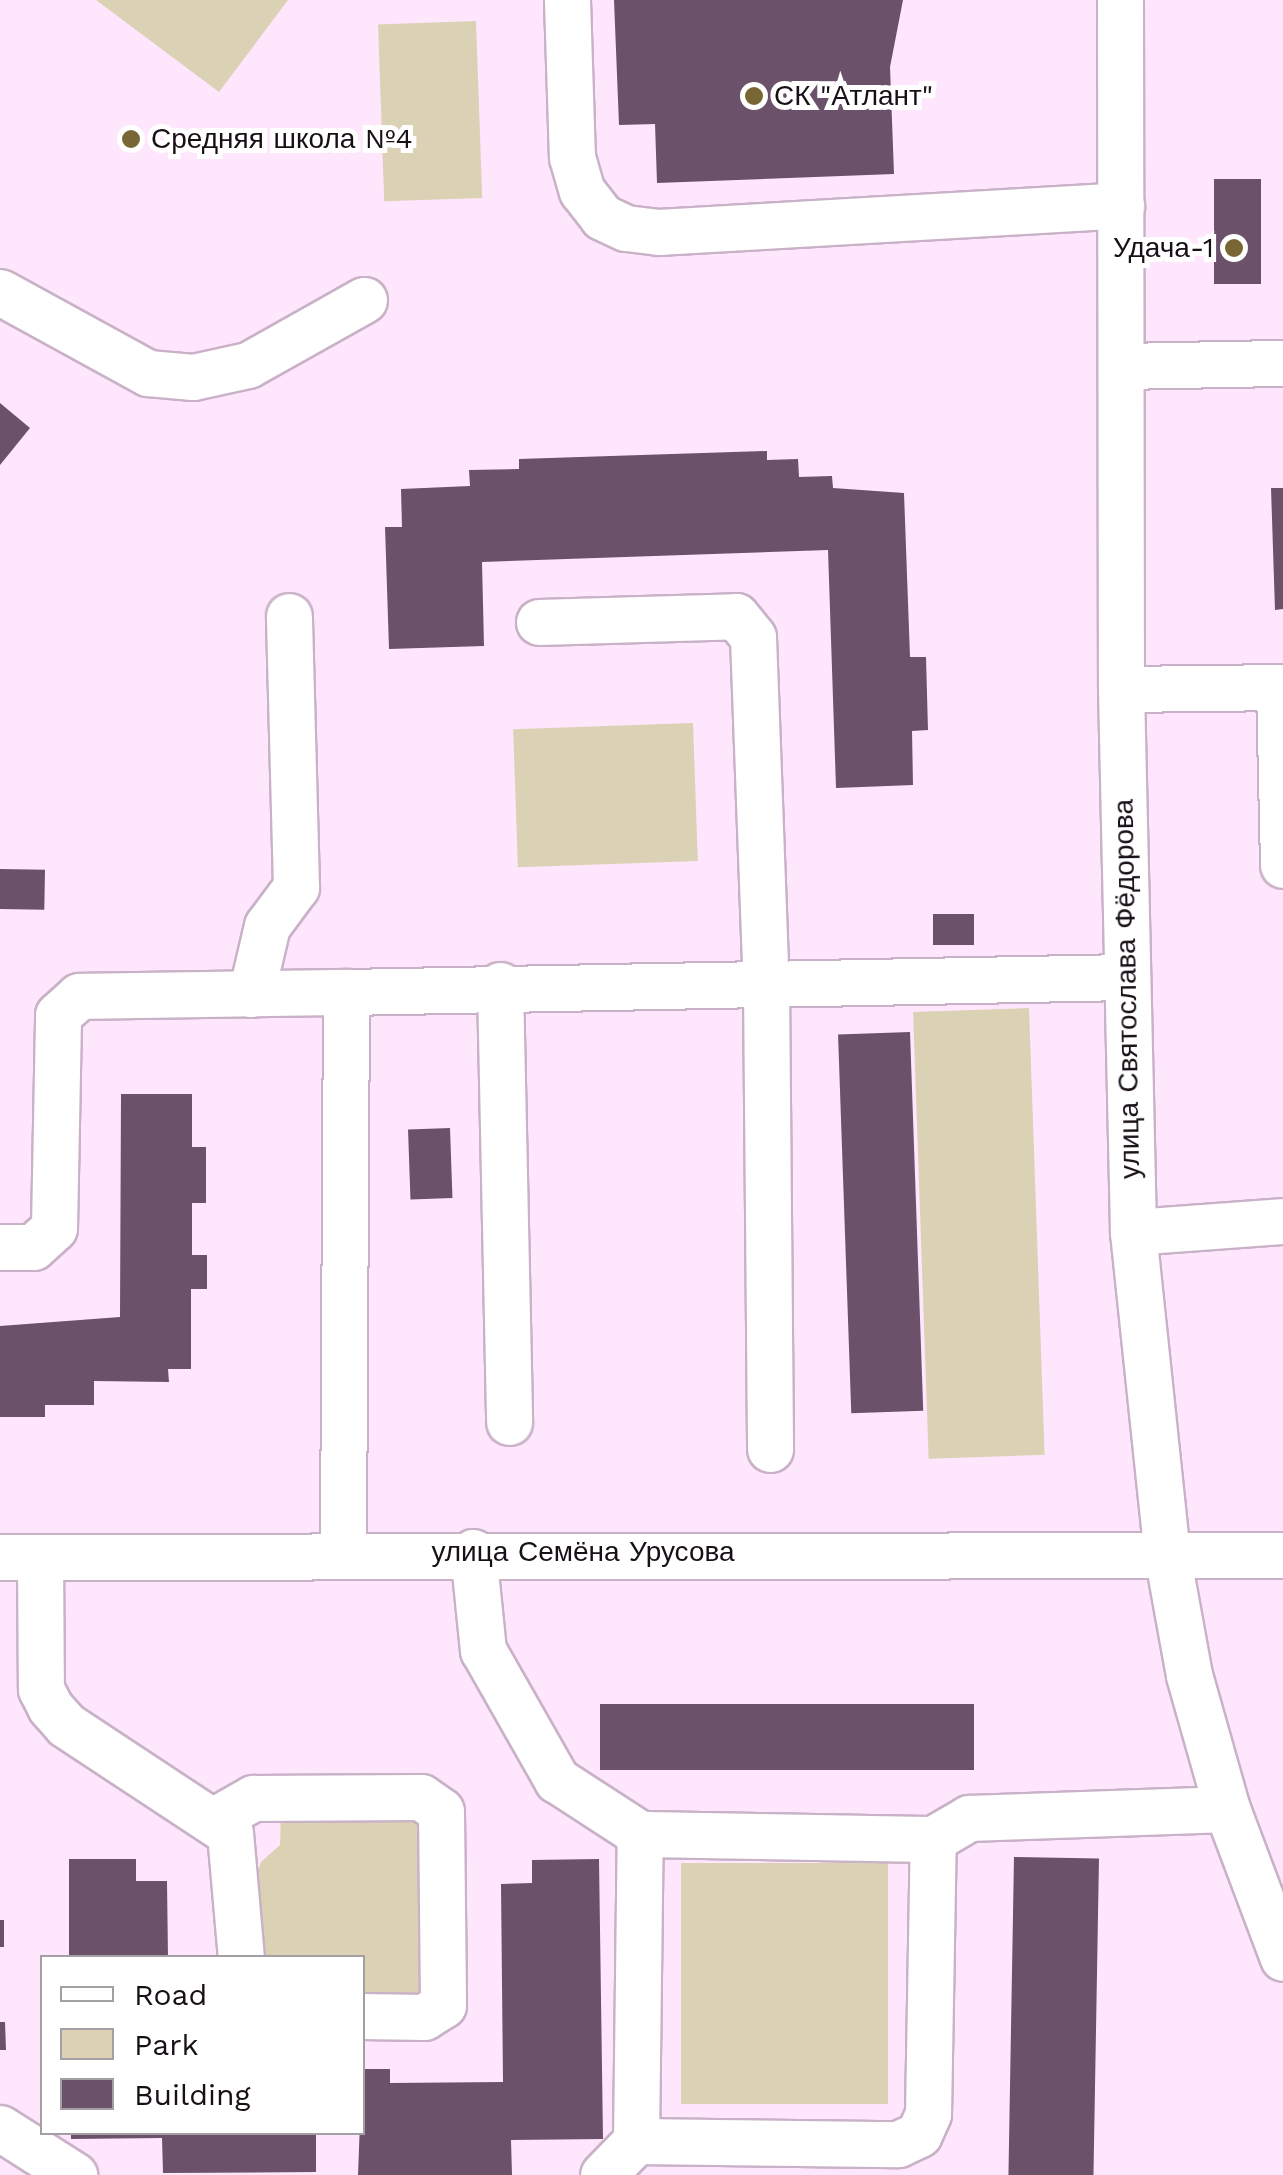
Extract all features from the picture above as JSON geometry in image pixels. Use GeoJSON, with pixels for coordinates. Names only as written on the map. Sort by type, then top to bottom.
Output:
{"type":"FeatureCollection","features":[{"type":"Feature","properties":{"kind":"street"},"geometry":{"type":"LineString","coordinates":[[567,0],[572,156],[582,191],[602,217],[626,228],[660,232],[1120,205]]}},
{"type":"Feature","properties":{"kind":"street","name":"улица Святослава Фёдорова"},"geometry":{"type":"LineString","coordinates":[[1120,0],[1121,689],[1132,1232],[1167,1554],[1188,1676],[1227,1809],[1283,1958]]}},
{"type":"Feature","properties":{"kind":"street"},"geometry":{"type":"LineString","coordinates":[[0,292],[148,373],[193,377],[248,366],[364,300]]}},
{"type":"Feature","properties":{"kind":"street"},"geometry":{"type":"LineString","coordinates":[[1122,366],[1283,363]]}},
{"type":"Feature","properties":{"kind":"street"},"geometry":{"type":"LineString","coordinates":[[251,994],[267,926],[296,887],[288,616]]}},
{"type":"Feature","properties":{"kind":"street"},"geometry":{"type":"LineString","coordinates":[[538,622],[736,616],[753,636],[766,984],[770,1450]]}},
{"type":"Feature","properties":{"kind":"street"},"geometry":{"type":"LineString","coordinates":[[1121,689],[1281,686],[1283,865]]}},
{"type":"Feature","properties":{"kind":"street"},"geometry":{"type":"LineString","coordinates":[[0,1247],[33,1246],[54,1228],[58,1015],[79,996],[500,985],[1126,977]]}},
{"type":"Feature","properties":{"kind":"street"},"geometry":{"type":"LineString","coordinates":[[500,985],[508,1422]]}},
{"type":"Feature","properties":{"kind":"street"},"geometry":{"type":"LineString","coordinates":[[343,1553],[346,992]]}},
{"type":"Feature","properties":{"kind":"street"},"geometry":{"type":"LineString","coordinates":[[1132,1232],[1283,1221]]}},
{"type":"Feature","properties":{"kind":"street"},"geometry":{"type":"LineString","coordinates":[[473,1552],[483,1650],[557,1780],[640,1834],[932,1839],[969,1818],[1227,1809]]}},
{"type":"Feature","properties":{"kind":"street","name":"улица Семёна Урусова"},"geometry":{"type":"LineString","coordinates":[[20,1557],[473,1552],[1283,1555]]}},
{"type":"Feature","properties":{"kind":"street"},"geometry":{"type":"LineString","coordinates":[[20,1557],[41,1689],[50,1707],[66,1725],[216,1818],[236,1852],[240,1955]]}},
{"type":"Feature","properties":{"kind":"street"},"geometry":{"type":"LineString","coordinates":[[216,1818],[253,1798],[421,1797],[442,1811],[442,2006],[424,2016],[365,2016]]}},
{"type":"Feature","properties":{"kind":"street"},"geometry":{"type":"LineString","coordinates":[[640,1834],[618,2163],[898,2144],[919,2134],[928,2114],[932,1839]]}},
{"type":"Feature","properties":{"kind":"street"},"geometry":{"type":"LineString","coordinates":[[0,2128],[74,2175]]}},
{"type":"Feature","properties":{"kind":"green space"},"geometry":{"type":"Polygon","coordinates":[[[96,0],[288,0],[219,92],[96,0]]]}},
{"type":"Feature","properties":{"kind":"green space"},"geometry":{"type":"Polygon","coordinates":[[[476,21],[482,198],[384,201],[378,24],[476,21]]]}},
{"type":"Feature","properties":{"kind":"green space"},"geometry":{"type":"Polygon","coordinates":[[[693,723],[698,861],[518,867],[513,729],[693,723]]]}},
{"type":"Feature","properties":{"kind":"green space"},"geometry":{"type":"Polygon","coordinates":[[[1029,1008],[1045,1455],[929,1459],[913,1012],[1029,1008]]]}},
{"type":"Feature","properties":{"kind":"green space"},"geometry":{"type":"Polygon","coordinates":[[[281,1814],[424,1816],[434,1970],[419,1997],[365,2001],[365,1955],[254,1955],[255,1879],[261,1862],[280,1845],[281,1814]]]}},
{"type":"Feature","properties":{"kind":"green space"},"geometry":{"type":"Polygon","coordinates":[[[681,1863],[888,1863],[888,2104],[681,2104],[681,1863]]]}},
{"type":"Feature","properties":{"kind":"building","name":"СК \"Атлант\""},"geometry":{"type":"Polygon","coordinates":[[[614,0],[903,0],[890,67],[894,174],[657,183],[655,124],[619,125],[614,0]]]}},
{"type":"Feature","properties":{"kind":"building"},"geometry":{"type":"Polygon","coordinates":[[[1214,179],[1261,179],[1261,284],[1214,284],[1214,179]]]}},
{"type":"Feature","properties":{"kind":"building"},"geometry":{"type":"Polygon","coordinates":[[[0,403],[30,428],[0,465],[0,403]]]}},
{"type":"Feature","properties":{"kind":"building"},"geometry":{"type":"Polygon","coordinates":[[[767,451],[767,460],[798,459],[799,477],[832,476],[833,488],[904,493],[910,657],[926,657],[928,730],[912,731],[913,785],[836,788],[828,550],[482,562],[484,646],[389,649],[385,527],[402,527],[401,489],[470,486],[469,470],[519,469],[519,459],[767,451]]]}},
{"type":"Feature","properties":{"kind":"building"},"geometry":{"type":"Polygon","coordinates":[[[1271,488],[1283,488],[1283,609],[1275,610],[1271,488]]]}},
{"type":"Feature","properties":{"kind":"building"},"geometry":{"type":"Polygon","coordinates":[[[0,869],[45,870],[44,910],[0,909],[0,869]]]}},
{"type":"Feature","properties":{"kind":"building"},"geometry":{"type":"Polygon","coordinates":[[[933,914],[974,914],[974,945],[933,945],[933,914]]]}},
{"type":"Feature","properties":{"kind":"building"},"geometry":{"type":"Polygon","coordinates":[[[910,1032],[923,1411],[851,1413],[838,1035],[910,1032]]]}},
{"type":"Feature","properties":{"kind":"building"},"geometry":{"type":"Polygon","coordinates":[[[121,1094],[192,1094],[192,1147],[206,1147],[206,1203],[192,1203],[192,1255],[207,1255],[207,1289],[191,1289],[191,1369],[168,1369],[169,1382],[94,1381],[94,1405],[45,1405],[45,1417],[0,1417],[0,1326],[120,1317],[121,1094]]]}},
{"type":"Feature","properties":{"kind":"building"},"geometry":{"type":"Polygon","coordinates":[[[450,1128],[452,1198],[410,1199],[408,1129],[450,1128]]]}},
{"type":"Feature","properties":{"kind":"building"},"geometry":{"type":"Polygon","coordinates":[[[600,1704],[974,1704],[974,1770],[600,1770],[600,1704]]]}},
{"type":"Feature","properties":{"kind":"building"},"geometry":{"type":"Polygon","coordinates":[[[1014,1857],[1099,1858],[1093,2175],[1008,2175],[1014,1857]]]}},
{"type":"Feature","properties":{"kind":"building"},"geometry":{"type":"Polygon","coordinates":[[[69,1859],[136,1859],[136,1881],[167,1881],[168,1955],[69,1955],[69,1859]]]}},
{"type":"Feature","properties":{"kind":"building"},"geometry":{"type":"Polygon","coordinates":[[[599,1859],[603,2139],[511,2140],[512,2175],[358,2175],[360,2135],[365,2135],[365,2069],[390,2069],[390,2083],[503,2082],[501,1884],[532,1883],[532,1860],[599,1859]]]}},
{"type":"Feature","properties":{"kind":"building"},"geometry":{"type":"Polygon","coordinates":[[[0,1920],[4,1920],[4,1947],[0,1947],[0,1920]]]}},
{"type":"Feature","properties":{"kind":"building"},"geometry":{"type":"Polygon","coordinates":[[[0,2022],[5,2022],[6,2050],[0,2050],[0,2022]]]}},
{"type":"Feature","properties":{"kind":"building"},"geometry":{"type":"Polygon","coordinates":[[[71,2135],[316,2135],[316,2172],[163,2173],[162,2138],[71,2139],[71,2135]]]}},
{"type":"Feature","properties":{"kind":"place","name":"СК \"Атлант\""},"geometry":{"type":"Point","coordinates":[754,96]}},
{"type":"Feature","properties":{"kind":"place","name":"Средняя школа №4"},"geometry":{"type":"Point","coordinates":[131,139]}},
{"type":"Feature","properties":{"kind":"place","name":"Удача-1"},"geometry":{"type":"Point","coordinates":[1234,248]}}]}
